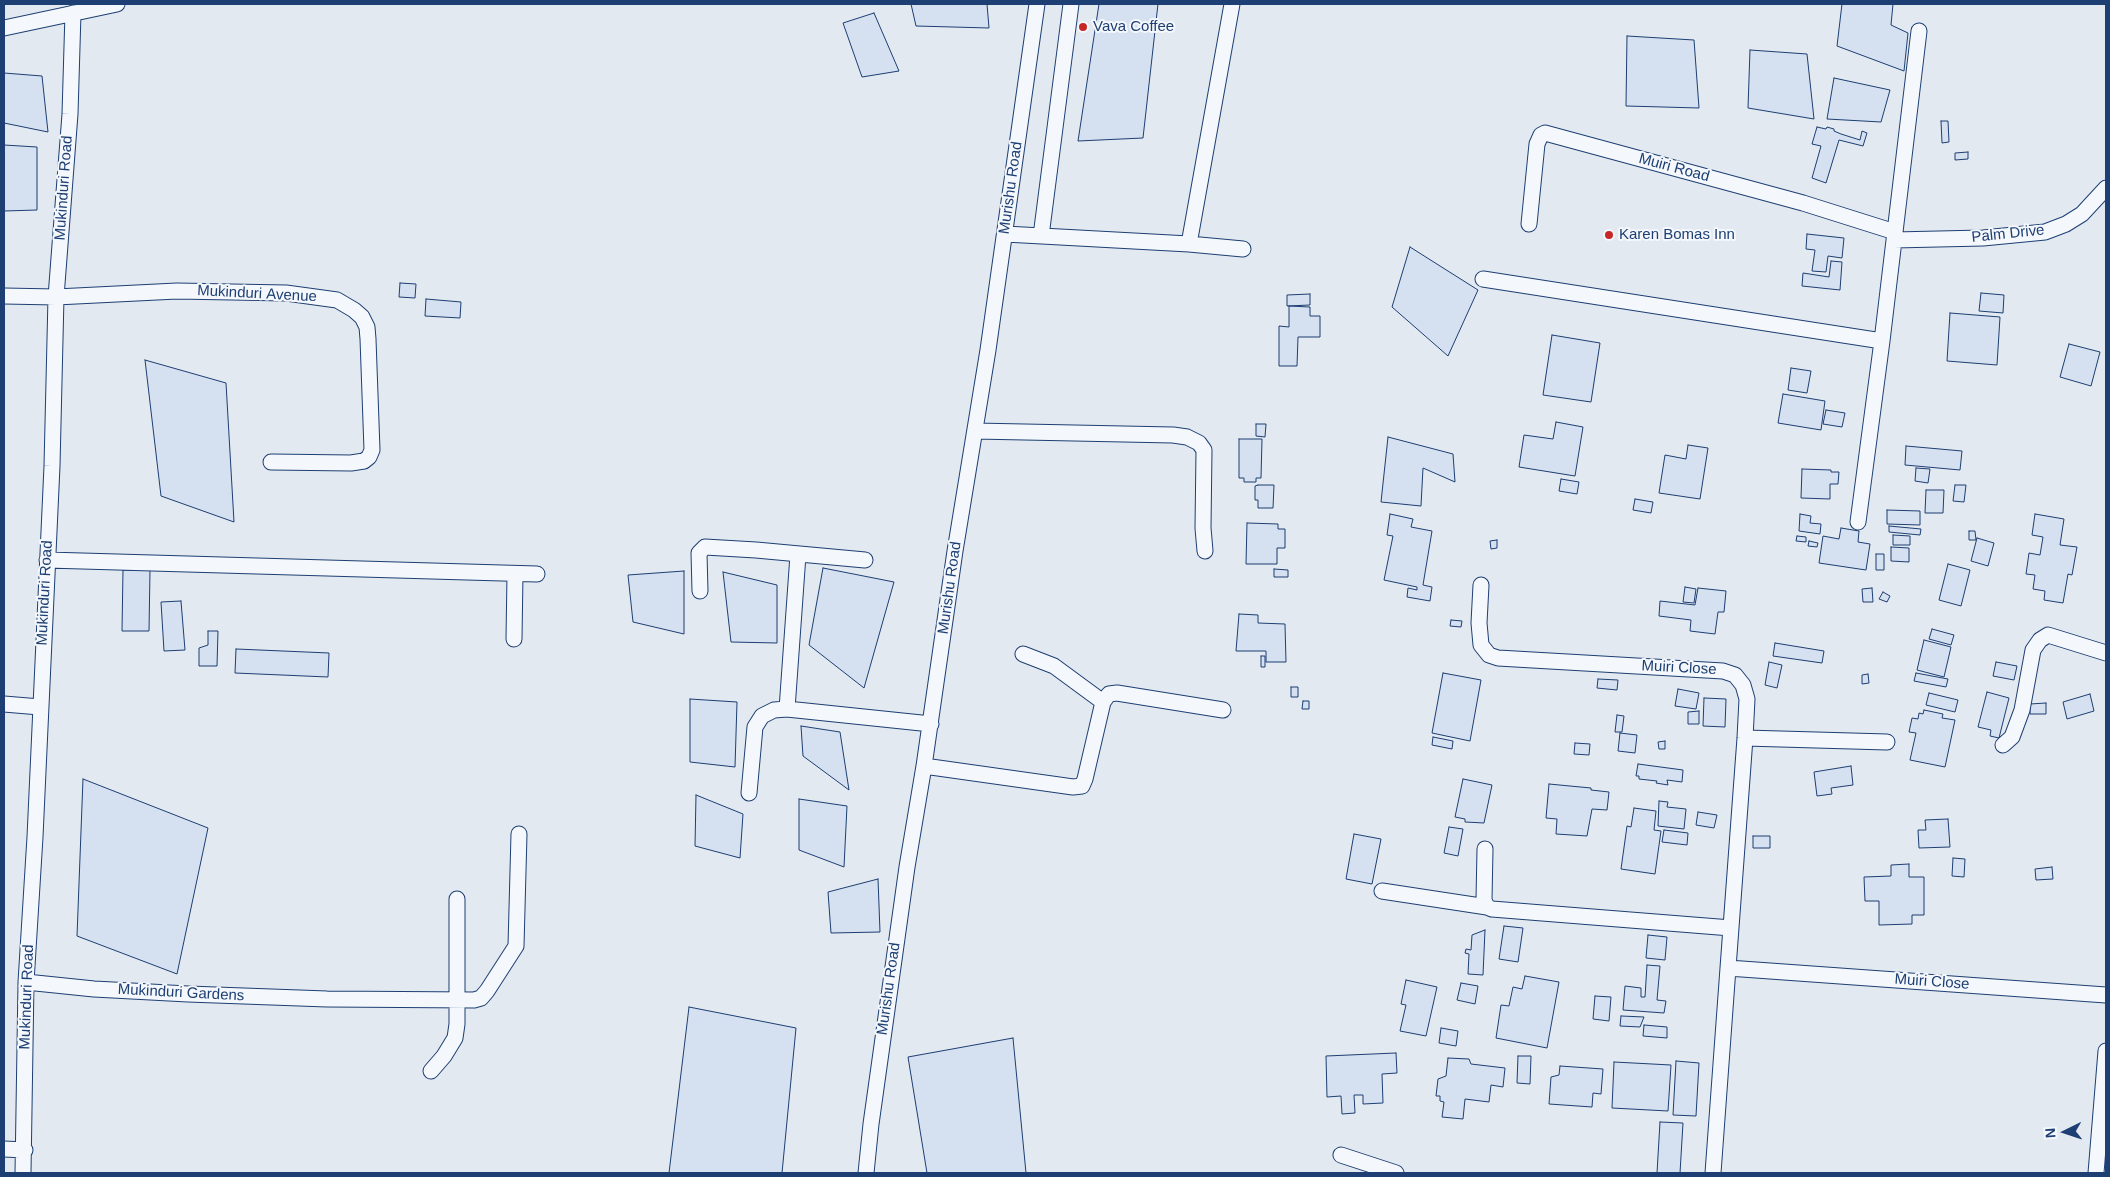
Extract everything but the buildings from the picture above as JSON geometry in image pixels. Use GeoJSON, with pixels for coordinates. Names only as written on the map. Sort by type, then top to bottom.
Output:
{"type":"FeatureCollection","features":[{"type":"Feature","properties":{"kind":"street"},"geometry":{"type":"LineString","coordinates":[[4,28],[117,4]]}},
{"type":"Feature","properties":{"kind":"street","name":"Murishu Road"},"geometry":{"type":"LineString","coordinates":[[866,1173],[870,1124],[906,867],[931,724],[1005,234],[1037,4]]}},
{"type":"Feature","properties":{"kind":"street"},"geometry":{"type":"LineString","coordinates":[[1040,236],[1071,4]]}},
{"type":"Feature","properties":{"kind":"street"},"geometry":{"type":"LineString","coordinates":[[1189,244],[1232,4]]}},
{"type":"Feature","properties":{"kind":"street","name":"Mukinduri Road"},"geometry":{"type":"LineString","coordinates":[[23,1173],[25,1150],[26,982],[35,837],[56,369],[56,297],[70,114],[73,13]]}},
{"type":"Feature","properties":{"kind":"street"},"geometry":{"type":"LineString","coordinates":[[1858,522],[1882,341],[1919,31]]}},
{"type":"Feature","properties":{"kind":"street","name":"Muiri Road"},"geometry":{"type":"LineString","coordinates":[[1529,224],[1537,144],[1541,135],[1545,133],[1803,203],[1894,236]]}},
{"type":"Feature","properties":{"kind":"street","name":"Palm Drive"},"geometry":{"type":"LineString","coordinates":[[1894,236],[1983,238],[2045,232],[2066,224],[2082,214],[2106,188]]}},
{"type":"Feature","properties":{"kind":"street"},"geometry":{"type":"LineString","coordinates":[[1005,234],[1189,244],[1244,249]]}},
{"type":"Feature","properties":{"kind":"street"},"geometry":{"type":"LineString","coordinates":[[1484,279],[1882,341]]}},
{"type":"Feature","properties":{"kind":"street","name":"Mukinduri Avenue"},"geometry":{"type":"LineString","coordinates":[[56,297],[177,291],[286,293],[337,300],[354,310],[362,318],[368,340],[372,450],[369,457],[364,461],[351,463],[271,462]]}},
{"type":"Feature","properties":{"kind":"street"},"geometry":{"type":"LineString","coordinates":[[4,296],[56,297]]}},
{"type":"Feature","properties":{"kind":"street"},"geometry":{"type":"LineString","coordinates":[[975,431],[1173,435],[1187,437],[1199,443],[1204,450],[1205,552]]}},
{"type":"Feature","properties":{"kind":"street"},"geometry":{"type":"LineString","coordinates":[[700,591],[699,553],[703,548],[732,548],[865,560]]}},
{"type":"Feature","properties":{"kind":"street"},"geometry":{"type":"LineString","coordinates":[[787,709],[798,555]]}},
{"type":"Feature","properties":{"kind":"street"},"geometry":{"type":"LineString","coordinates":[[47,560],[537,574]]}},
{"type":"Feature","properties":{"kind":"street"},"geometry":{"type":"LineString","coordinates":[[514,639],[515,574]]}},
{"type":"Feature","properties":{"kind":"street","name":"Muiri Close"},"geometry":{"type":"LineString","coordinates":[[1481,585],[1479,623],[1481,645],[1489,655],[1498,658],[1723,671],[1735,675],[1743,685],[1747,700],[1745,738],[1713,1173]]}},
{"type":"Feature","properties":{"kind":"street"},"geometry":{"type":"LineString","coordinates":[[2002,745],[2012,738],[2022,710],[2033,650],[2040,640],[2048,636],[2106,653]]}},
{"type":"Feature","properties":{"kind":"street"},"geometry":{"type":"LineString","coordinates":[[1023,654],[1054,666],[1103,702]]}},
{"type":"Feature","properties":{"kind":"street"},"geometry":{"type":"LineString","coordinates":[[924,766],[1073,787],[1082,786],[1103,702],[1109,694],[1117,693],[1223,710]]}},
{"type":"Feature","properties":{"kind":"street"},"geometry":{"type":"LineString","coordinates":[[4,704],[40,707]]}},
{"type":"Feature","properties":{"kind":"street"},"geometry":{"type":"LineString","coordinates":[[748,793],[755,727],[762,716],[774,710],[787,709],[931,724]]}},
{"type":"Feature","properties":{"kind":"street"},"geometry":{"type":"LineString","coordinates":[[1745,738],[1887,742]]}},
{"type":"Feature","properties":{"kind":"street","name":"Mukinduri Gardens"},"geometry":{"type":"LineString","coordinates":[[26,982],[94,989],[336,1000],[456,1001],[481,998],[516,946],[519,834]]}},
{"type":"Feature","properties":{"kind":"street"},"geometry":{"type":"LineString","coordinates":[[1484,849],[1484,894],[1487,907]]}},
{"type":"Feature","properties":{"kind":"street"},"geometry":{"type":"LineString","coordinates":[[1382,891],[1519,912],[1731,928]]}},
{"type":"Feature","properties":{"kind":"street"},"geometry":{"type":"LineString","coordinates":[[431,1071],[444,1056],[455,1038],[457,899]]}},
{"type":"Feature","properties":{"kind":"street","name":"Muiri Close"},"geometry":{"type":"LineString","coordinates":[[1728,968],[2106,994]]}},
{"type":"Feature","properties":{"kind":"street"},"geometry":{"type":"LineString","coordinates":[[2096,1173],[2106,1051]]}},
{"type":"Feature","properties":{"kind":"street"},"geometry":{"type":"LineString","coordinates":[[4,1149],[25,1150]]}},
{"type":"Feature","properties":{"kind":"street"},"geometry":{"type":"LineString","coordinates":[[1341,1155],[1396,1173]]}},
{"type":"Feature","properties":{"kind":"shaded area"},"geometry":{"type":"Polygon","coordinates":[[[4,4],[2106,4],[2106,1173],[4,1173],[4,4]]]}},
{"type":"Feature","properties":{"kind":"place","name":"Vava Coffee"},"geometry":{"type":"Point","coordinates":[1083,27]}},
{"type":"Feature","properties":{"kind":"place","name":"Karen Bomas Inn"},"geometry":{"type":"Point","coordinates":[1609,235]}}]}
